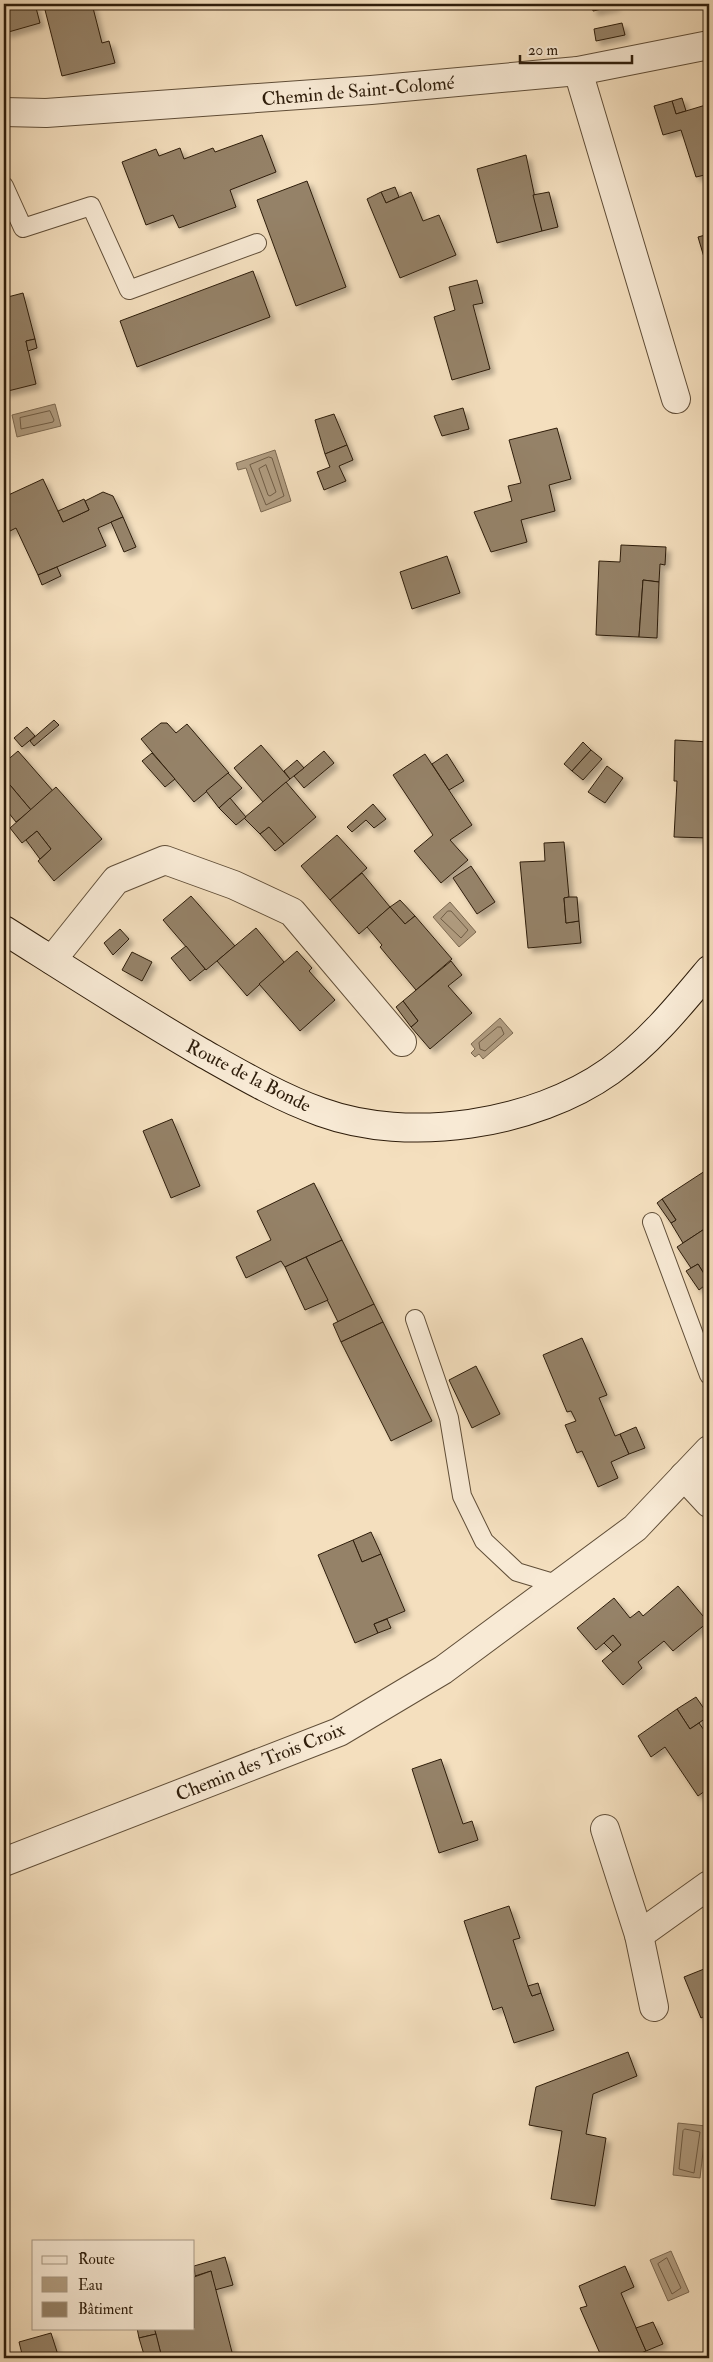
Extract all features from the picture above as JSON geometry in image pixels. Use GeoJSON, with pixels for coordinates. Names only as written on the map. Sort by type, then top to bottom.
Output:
{"type":"FeatureCollection","features":[{"type":"Feature","properties":{"kind":"street","name":"Chemin de Saint-Colomé"},"geometry":{"type":"LineString","coordinates":[[4,112],[66,112],[578,71],[709,45]]}},
{"type":"Feature","properties":{"kind":"street"},"geometry":{"type":"LineString","coordinates":[[578,71],[676,399]]}},
{"type":"Feature","properties":{"kind":"street"},"geometry":{"type":"LineString","coordinates":[[52,960],[116,880],[165,860],[234,886],[292,912],[402,1042]]}},
{"type":"Feature","properties":{"kind":"street","name":"Route de la Bonde"},"geometry":{"type":"LineString","coordinates":[[4,930],[172,1035],[253,1082],[322,1113],[393,1128],[455,1127],[495,1119],[560,1099],[610,1071],[653,1034],[667,1021],[709,970]]}},
{"type":"Feature","properties":{"kind":"street","name":"Chemin des Trois Croix"},"geometry":{"type":"LineString","coordinates":[[4,1862],[339,1732],[443,1670],[557,1584],[636,1528],[709,1450]]}},
{"type":"Feature","properties":{"kind":"street"},"geometry":{"type":"LineString","coordinates":[[684,1476],[709,1503]]}},
{"type":"Feature","properties":{"kind":"street"},"geometry":{"type":"LineString","coordinates":[[605,1829],[639,1934],[654,2007]]}},
{"type":"Feature","properties":{"kind":"street"},"geometry":{"type":"LineString","coordinates":[[639,1934],[709,1885]]}},
{"type":"Feature","properties":{"kind":"lane"},"geometry":{"type":"LineString","coordinates":[[4,186],[23,228],[91,206],[129,290],[257,243]]}},
{"type":"Feature","properties":{"kind":"lane"},"geometry":{"type":"LineString","coordinates":[[652,1222],[709,1375]]}},
{"type":"Feature","properties":{"kind":"lane"},"geometry":{"type":"LineString","coordinates":[[415,1319],[448,1418],[462,1496],[484,1541],[517,1572],[557,1584]]}},
{"type":"Feature","properties":{"kind":"water"},"geometry":{"type":"Polygon","coordinates":[[[55,404],[61,426],[17,437],[12,415],[55,404]]]}},
{"type":"Feature","properties":{"kind":"water"},"geometry":{"type":"Polygon","coordinates":[[[275,450],[291,501],[261,512],[246,468],[238,470],[236,463],[275,450]]]}},
{"type":"Feature","properties":{"kind":"water"},"geometry":{"type":"Polygon","coordinates":[[[450,902],[476,932],[459,947],[433,917],[450,902]]]}},
{"type":"Feature","properties":{"kind":"water"},"geometry":{"type":"Polygon","coordinates":[[[500,1018],[513,1033],[483,1059],[479,1054],[475,1057],[471,1053],[475,1049],[471,1044],[500,1018]]]}},
{"type":"Feature","properties":{"kind":"water"},"geometry":{"type":"Polygon","coordinates":[[[678,2123],[706,2126],[700,2178],[673,2175],[678,2123]]]}},
{"type":"Feature","properties":{"kind":"water"},"geometry":{"type":"Polygon","coordinates":[[[671,2251],[689,2292],[668,2301],[650,2260],[671,2251]]]}},
{"type":"Feature","properties":{"kind":"building"},"geometry":{"type":"Polygon","coordinates":[[[4,4],[35,4],[40,23],[5,33],[4,4]]]}},
{"type":"Feature","properties":{"kind":"building"},"geometry":{"type":"Polygon","coordinates":[[[50,4],[92,4],[102,43],[109,41],[115,63],[62,76],[44,6],[50,4]]]}},
{"type":"Feature","properties":{"kind":"building"},"geometry":{"type":"Polygon","coordinates":[[[592,4],[615,4],[616,6],[593,11],[592,4]]]}},
{"type":"Feature","properties":{"kind":"building"},"geometry":{"type":"Polygon","coordinates":[[[622,23],[625,35],[596,41],[594,29],[622,23]]]}},
{"type":"Feature","properties":{"kind":"building"},"geometry":{"type":"Polygon","coordinates":[[[682,98],[686,111],[676,114],[672,101],[682,98]]]}},
{"type":"Feature","properties":{"kind":"building"},"geometry":{"type":"Polygon","coordinates":[[[672,101],[676,114],[709,104],[709,174],[696,177],[681,130],[663,135],[654,106],[672,101]]]}},
{"type":"Feature","properties":{"kind":"building"},"geometry":{"type":"Polygon","coordinates":[[[262,135],[276,172],[230,190],[236,207],[179,228],[173,215],[146,225],[122,162],[156,149],[159,156],[180,148],[184,159],[213,148],[215,152],[262,135]]]}},
{"type":"Feature","properties":{"kind":"building"},"geometry":{"type":"Polygon","coordinates":[[[526,155],[542,231],[497,243],[477,169],[526,155]]]}},
{"type":"Feature","properties":{"kind":"building"},"geometry":{"type":"Polygon","coordinates":[[[307,181],[346,287],[296,306],[257,200],[307,181]]]}},
{"type":"Feature","properties":{"kind":"building"},"geometry":{"type":"Polygon","coordinates":[[[395,187],[399,197],[386,203],[381,192],[395,187]]]}},
{"type":"Feature","properties":{"kind":"building"},"geometry":{"type":"Polygon","coordinates":[[[381,192],[386,203],[411,192],[423,221],[439,215],[456,255],[400,278],[367,199],[381,192]]]}},
{"type":"Feature","properties":{"kind":"building"},"geometry":{"type":"Polygon","coordinates":[[[549,192],[558,227],[542,231],[533,195],[549,192]]]}},
{"type":"Feature","properties":{"kind":"building"},"geometry":{"type":"Polygon","coordinates":[[[709,234],[709,274],[698,237],[709,234]]]}},
{"type":"Feature","properties":{"kind":"building"},"geometry":{"type":"Polygon","coordinates":[[[253,271],[270,317],[137,367],[120,321],[253,271]]]}},
{"type":"Feature","properties":{"kind":"building"},"geometry":{"type":"Polygon","coordinates":[[[477,280],[483,303],[473,305],[490,369],[452,380],[434,317],[455,310],[449,287],[477,280]]]}},
{"type":"Feature","properties":{"kind":"building"},"geometry":{"type":"Polygon","coordinates":[[[23,293],[35,339],[26,341],[36,384],[4,392],[4,298],[23,293]]]}},
{"type":"Feature","properties":{"kind":"building"},"geometry":{"type":"Polygon","coordinates":[[[35,339],[37,348],[28,351],[26,341],[35,339]]]}},
{"type":"Feature","properties":{"kind":"building"},"geometry":{"type":"Polygon","coordinates":[[[463,408],[469,429],[442,436],[434,416],[463,408]]]}},
{"type":"Feature","properties":{"kind":"building"},"geometry":{"type":"Polygon","coordinates":[[[334,414],[347,445],[325,454],[315,420],[334,414]]]}},
{"type":"Feature","properties":{"kind":"building"},"geometry":{"type":"Polygon","coordinates":[[[557,428],[571,479],[549,485],[555,511],[521,520],[527,542],[491,552],[474,512],[512,501],[508,486],[521,483],[509,440],[557,428]]]}},
{"type":"Feature","properties":{"kind":"building"},"geometry":{"type":"Polygon","coordinates":[[[347,445],[353,460],[339,466],[346,481],[324,490],[317,472],[330,467],[325,454],[347,445]]]}},
{"type":"Feature","properties":{"kind":"building"},"geometry":{"type":"Polygon","coordinates":[[[43,479],[63,522],[89,510],[85,501],[103,492],[113,496],[123,517],[98,528],[106,546],[38,575],[16,528],[4,534],[4,497],[43,479]]]}},
{"type":"Feature","properties":{"kind":"building"},"geometry":{"type":"Polygon","coordinates":[[[84,499],[89,510],[63,522],[58,511],[84,499]]]}},
{"type":"Feature","properties":{"kind":"building"},"geometry":{"type":"Polygon","coordinates":[[[123,517],[136,547],[124,552],[111,522],[123,517]]]}},
{"type":"Feature","properties":{"kind":"building"},"geometry":{"type":"Polygon","coordinates":[[[621,545],[666,547],[665,565],[660,564],[659,582],[643,580],[639,637],[596,635],[599,561],[620,562],[621,545]]]}},
{"type":"Feature","properties":{"kind":"building"},"geometry":{"type":"Polygon","coordinates":[[[447,556],[460,593],[412,609],[400,572],[447,556]]]}},
{"type":"Feature","properties":{"kind":"building"},"geometry":{"type":"Polygon","coordinates":[[[57,567],[61,576],[42,585],[38,575],[57,567]]]}},
{"type":"Feature","properties":{"kind":"building"},"geometry":{"type":"Polygon","coordinates":[[[643,580],[659,582],[657,638],[639,637],[643,580]]]}},
{"type":"Feature","properties":{"kind":"building"},"geometry":{"type":"Polygon","coordinates":[[[54,720],[59,725],[34,746],[30,741],[54,720]]]}},
{"type":"Feature","properties":{"kind":"building"},"geometry":{"type":"Polygon","coordinates":[[[161,723],[167,723],[176,733],[187,724],[229,773],[194,802],[141,739],[161,723]]]}},
{"type":"Feature","properties":{"kind":"building"},"geometry":{"type":"Polygon","coordinates":[[[27,727],[35,736],[22,747],[14,738],[27,727]]]}},
{"type":"Feature","properties":{"kind":"building"},"geometry":{"type":"Polygon","coordinates":[[[675,740],[709,742],[709,838],[674,837],[677,781],[674,781],[675,740]]]}},
{"type":"Feature","properties":{"kind":"building"},"geometry":{"type":"Polygon","coordinates":[[[583,742],[591,750],[572,771],[564,764],[583,742]]]}},
{"type":"Feature","properties":{"kind":"building"},"geometry":{"type":"Polygon","coordinates":[[[261,745],[290,779],[263,802],[234,768],[261,745]]]}},
{"type":"Feature","properties":{"kind":"building"},"geometry":{"type":"Polygon","coordinates":[[[591,750],[602,759],[583,780],[572,771],[591,750]]]}},
{"type":"Feature","properties":{"kind":"building"},"geometry":{"type":"Polygon","coordinates":[[[18,751],[53,791],[31,810],[10,785],[4,790],[4,763],[18,751]]]}},
{"type":"Feature","properties":{"kind":"building"},"geometry":{"type":"Polygon","coordinates":[[[324,751],[334,763],[304,788],[294,776],[324,751]]]}},
{"type":"Feature","properties":{"kind":"building"},"geometry":{"type":"Polygon","coordinates":[[[152,753],[175,779],[165,787],[142,761],[152,753]]]}},
{"type":"Feature","properties":{"kind":"building"},"geometry":{"type":"Polygon","coordinates":[[[425,754],[472,825],[450,840],[468,860],[441,883],[414,851],[433,835],[393,775],[425,754]]]}},
{"type":"Feature","properties":{"kind":"building"},"geometry":{"type":"Polygon","coordinates":[[[447,754],[464,781],[449,790],[432,764],[447,754]]]}},
{"type":"Feature","properties":{"kind":"building"},"geometry":{"type":"Polygon","coordinates":[[[297,760],[304,768],[290,779],[284,771],[297,760]]]}},
{"type":"Feature","properties":{"kind":"building"},"geometry":{"type":"Polygon","coordinates":[[[607,766],[623,778],[605,803],[588,792],[607,766]]]}},
{"type":"Feature","properties":{"kind":"building"},"geometry":{"type":"Polygon","coordinates":[[[228,773],[242,788],[219,808],[206,791],[228,773]]]}},
{"type":"Feature","properties":{"kind":"building"},"geometry":{"type":"Polygon","coordinates":[[[286,782],[316,817],[284,844],[269,827],[260,834],[244,818],[286,782]]]}},
{"type":"Feature","properties":{"kind":"building"},"geometry":{"type":"Polygon","coordinates":[[[10,785],[31,810],[16,822],[4,807],[4,790],[10,785]]]}},
{"type":"Feature","properties":{"kind":"building"},"geometry":{"type":"Polygon","coordinates":[[[56,787],[102,839],[54,881],[38,861],[51,849],[37,831],[22,843],[10,828],[56,787]]]}},
{"type":"Feature","properties":{"kind":"building"},"geometry":{"type":"Polygon","coordinates":[[[230,798],[246,817],[236,825],[219,808],[230,798]]]}},
{"type":"Feature","properties":{"kind":"building"},"geometry":{"type":"Polygon","coordinates":[[[373,804],[386,819],[374,828],[366,820],[352,832],[347,827],[373,804]]]}},
{"type":"Feature","properties":{"kind":"building"},"geometry":{"type":"Polygon","coordinates":[[[269,827],[284,844],[275,851],[260,834],[269,827]]]}},
{"type":"Feature","properties":{"kind":"building"},"geometry":{"type":"Polygon","coordinates":[[[37,831],[51,849],[40,859],[26,840],[37,831]]]}},
{"type":"Feature","properties":{"kind":"building"},"geometry":{"type":"Polygon","coordinates":[[[337,835],[367,868],[330,900],[301,866],[337,835]]]}},
{"type":"Feature","properties":{"kind":"building"},"geometry":{"type":"Polygon","coordinates":[[[564,842],[569,897],[564,898],[566,923],[579,921],[581,943],[528,948],[520,862],[545,861],[544,843],[564,842]]]}},
{"type":"Feature","properties":{"kind":"building"},"geometry":{"type":"Polygon","coordinates":[[[471,866],[495,902],[477,914],[453,878],[471,866]]]}},
{"type":"Feature","properties":{"kind":"building"},"geometry":{"type":"Polygon","coordinates":[[[362,873],[390,907],[359,934],[330,900],[362,873]]]}},
{"type":"Feature","properties":{"kind":"building"},"geometry":{"type":"Polygon","coordinates":[[[191,896],[235,946],[206,970],[163,920],[191,896]]]}},
{"type":"Feature","properties":{"kind":"building"},"geometry":{"type":"Polygon","coordinates":[[[577,897],[579,921],[566,923],[564,898],[577,897]]]}},
{"type":"Feature","properties":{"kind":"building"},"geometry":{"type":"Polygon","coordinates":[[[400,900],[415,916],[405,924],[390,907],[400,900]]]}},
{"type":"Feature","properties":{"kind":"building"},"geometry":{"type":"Polygon","coordinates":[[[390,907],[405,924],[415,916],[452,959],[416,990],[380,947],[382,945],[367,927],[390,907]]]}},
{"type":"Feature","properties":{"kind":"building"},"geometry":{"type":"Polygon","coordinates":[[[256,928],[284,962],[247,996],[217,961],[256,928]]]}},
{"type":"Feature","properties":{"kind":"building"},"geometry":{"type":"Polygon","coordinates":[[[120,929],[129,939],[113,955],[104,943],[120,929]]]}},
{"type":"Feature","properties":{"kind":"building"},"geometry":{"type":"Polygon","coordinates":[[[186,946],[205,969],[190,981],[171,958],[186,946]]]}},
{"type":"Feature","properties":{"kind":"building"},"geometry":{"type":"Polygon","coordinates":[[[297,951],[312,968],[309,971],[335,1000],[300,1031],[259,984],[297,951]]]}},
{"type":"Feature","properties":{"kind":"building"},"geometry":{"type":"Polygon","coordinates":[[[132,952],[152,962],[142,981],[122,970],[132,952]]]}},
{"type":"Feature","properties":{"kind":"building"},"geometry":{"type":"Polygon","coordinates":[[[451,961],[462,975],[448,986],[472,1013],[430,1049],[411,1027],[418,1021],[403,1001],[451,961]]]}},
{"type":"Feature","properties":{"kind":"building"},"geometry":{"type":"Polygon","coordinates":[[[403,1001],[418,1021],[411,1027],[396,1007],[403,1001]]]}},
{"type":"Feature","properties":{"kind":"building"},"geometry":{"type":"Polygon","coordinates":[[[172,1119],[200,1186],[171,1198],[143,1131],[172,1119]]]}},
{"type":"Feature","properties":{"kind":"building"},"geometry":{"type":"Polygon","coordinates":[[[708,1169],[709,1226],[683,1243],[671,1223],[676,1220],[662,1199],[708,1169]]]}},
{"type":"Feature","properties":{"kind":"building"},"geometry":{"type":"Polygon","coordinates":[[[314,1183],[342,1240],[285,1267],[281,1261],[246,1278],[236,1257],[271,1240],[257,1211],[314,1183]]]}},
{"type":"Feature","properties":{"kind":"building"},"geometry":{"type":"Polygon","coordinates":[[[662,1199],[676,1220],[671,1223],[657,1203],[662,1199]]]}},
{"type":"Feature","properties":{"kind":"building"},"geometry":{"type":"Polygon","coordinates":[[[709,1226],[709,1282],[698,1264],[691,1268],[677,1247],[709,1226]]]}},
{"type":"Feature","properties":{"kind":"building"},"geometry":{"type":"Polygon","coordinates":[[[342,1240],[374,1304],[338,1322],[306,1257],[342,1240]]]}},
{"type":"Feature","properties":{"kind":"building"},"geometry":{"type":"Polygon","coordinates":[[[306,1257],[328,1300],[305,1310],[285,1267],[306,1257]]]}},
{"type":"Feature","properties":{"kind":"building"},"geometry":{"type":"Polygon","coordinates":[[[698,1264],[709,1282],[699,1290],[686,1271],[698,1264]]]}},
{"type":"Feature","properties":{"kind":"building"},"geometry":{"type":"Polygon","coordinates":[[[374,1304],[383,1322],[341,1342],[333,1324],[374,1304]]]}},
{"type":"Feature","properties":{"kind":"building"},"geometry":{"type":"Polygon","coordinates":[[[383,1322],[432,1421],[391,1441],[341,1342],[383,1322]]]}},
{"type":"Feature","properties":{"kind":"building"},"geometry":{"type":"Polygon","coordinates":[[[582,1338],[607,1395],[599,1398],[615,1436],[620,1434],[629,1454],[611,1462],[618,1478],[598,1487],[582,1451],[577,1453],[565,1425],[576,1421],[571,1411],[567,1412],[543,1355],[582,1338]]]}},
{"type":"Feature","properties":{"kind":"building"},"geometry":{"type":"Polygon","coordinates":[[[476,1366],[500,1414],[472,1428],[449,1380],[476,1366]]]}},
{"type":"Feature","properties":{"kind":"building"},"geometry":{"type":"Polygon","coordinates":[[[636,1427],[645,1448],[629,1454],[620,1434],[636,1427]]]}},
{"type":"Feature","properties":{"kind":"building"},"geometry":{"type":"Polygon","coordinates":[[[371,1532],[381,1554],[362,1562],[353,1540],[371,1532]]]}},
{"type":"Feature","properties":{"kind":"building"},"geometry":{"type":"Polygon","coordinates":[[[353,1540],[362,1562],[381,1554],[405,1611],[374,1624],[378,1633],[355,1643],[318,1555],[353,1540]]]}},
{"type":"Feature","properties":{"kind":"building"},"geometry":{"type":"Polygon","coordinates":[[[678,1586],[708,1622],[673,1651],[664,1641],[638,1662],[642,1668],[623,1685],[602,1661],[621,1645],[613,1635],[596,1650],[577,1628],[614,1598],[630,1618],[639,1611],[643,1616],[678,1586]]]}},
{"type":"Feature","properties":{"kind":"building"},"geometry":{"type":"Polygon","coordinates":[[[387,1619],[391,1628],[378,1633],[374,1624],[387,1619]]]}},
{"type":"Feature","properties":{"kind":"building"},"geometry":{"type":"Polygon","coordinates":[[[613,1635],[621,1645],[613,1652],[604,1643],[613,1635]]]}},
{"type":"Feature","properties":{"kind":"building"},"geometry":{"type":"Polygon","coordinates":[[[696,1697],[709,1716],[690,1729],[677,1709],[696,1697]]]}},
{"type":"Feature","properties":{"kind":"building"},"geometry":{"type":"Polygon","coordinates":[[[677,1709],[690,1729],[699,1723],[709,1737],[709,1788],[698,1796],[665,1747],[651,1757],[638,1736],[677,1709]]]}},
{"type":"Feature","properties":{"kind":"building"},"geometry":{"type":"Polygon","coordinates":[[[441,1759],[463,1824],[472,1821],[478,1840],[439,1853],[412,1769],[441,1759]]]}},
{"type":"Feature","properties":{"kind":"building"},"geometry":{"type":"Polygon","coordinates":[[[509,1906],[520,1938],[513,1940],[528,1986],[532,1996],[541,1993],[554,2030],[514,2043],[502,2007],[493,2010],[464,1921],[509,1906]]]}},
{"type":"Feature","properties":{"kind":"building"},"geometry":{"type":"Polygon","coordinates":[[[709,1967],[709,2014],[701,2018],[684,1977],[709,1967]]]}},
{"type":"Feature","properties":{"kind":"building"},"geometry":{"type":"Polygon","coordinates":[[[538,1983],[541,1993],[532,1996],[528,1986],[538,1983]]]}},
{"type":"Feature","properties":{"kind":"building"},"geometry":{"type":"Polygon","coordinates":[[[628,2052],[637,2076],[593,2094],[586,2134],[606,2138],[595,2206],[551,2199],[562,2131],[529,2125],[536,2087],[628,2052]]]}},
{"type":"Feature","properties":{"kind":"building"},"geometry":{"type":"Polygon","coordinates":[[[225,2257],[233,2285],[215,2290],[211,2271],[195,2276],[195,2266],[225,2257]]]}},
{"type":"Feature","properties":{"kind":"building"},"geometry":{"type":"Polygon","coordinates":[[[625,2266],[634,2287],[621,2293],[646,2351],[629,2358],[602,2358],[580,2308],[587,2306],[579,2286],[625,2266]]]}},
{"type":"Feature","properties":{"kind":"building"},"geometry":{"type":"Polygon","coordinates":[[[211,2271],[233,2356],[162,2358],[155,2330],[195,2330],[195,2277],[211,2271]]]}},
{"type":"Feature","properties":{"kind":"building"},"geometry":{"type":"Polygon","coordinates":[[[653,2322],[663,2344],[646,2351],[636,2328],[653,2322]]]}},
{"type":"Feature","properties":{"kind":"building"},"geometry":{"type":"Polygon","coordinates":[[[137,2330],[155,2330],[156,2334],[139,2338],[137,2330]]]}},
{"type":"Feature","properties":{"kind":"building"},"geometry":{"type":"Polygon","coordinates":[[[51,2333],[59,2358],[23,2358],[19,2342],[51,2333]]]}},
{"type":"Feature","properties":{"kind":"building"},"geometry":{"type":"Polygon","coordinates":[[[156,2334],[162,2358],[145,2358],[139,2338],[156,2334]]]}}]}
